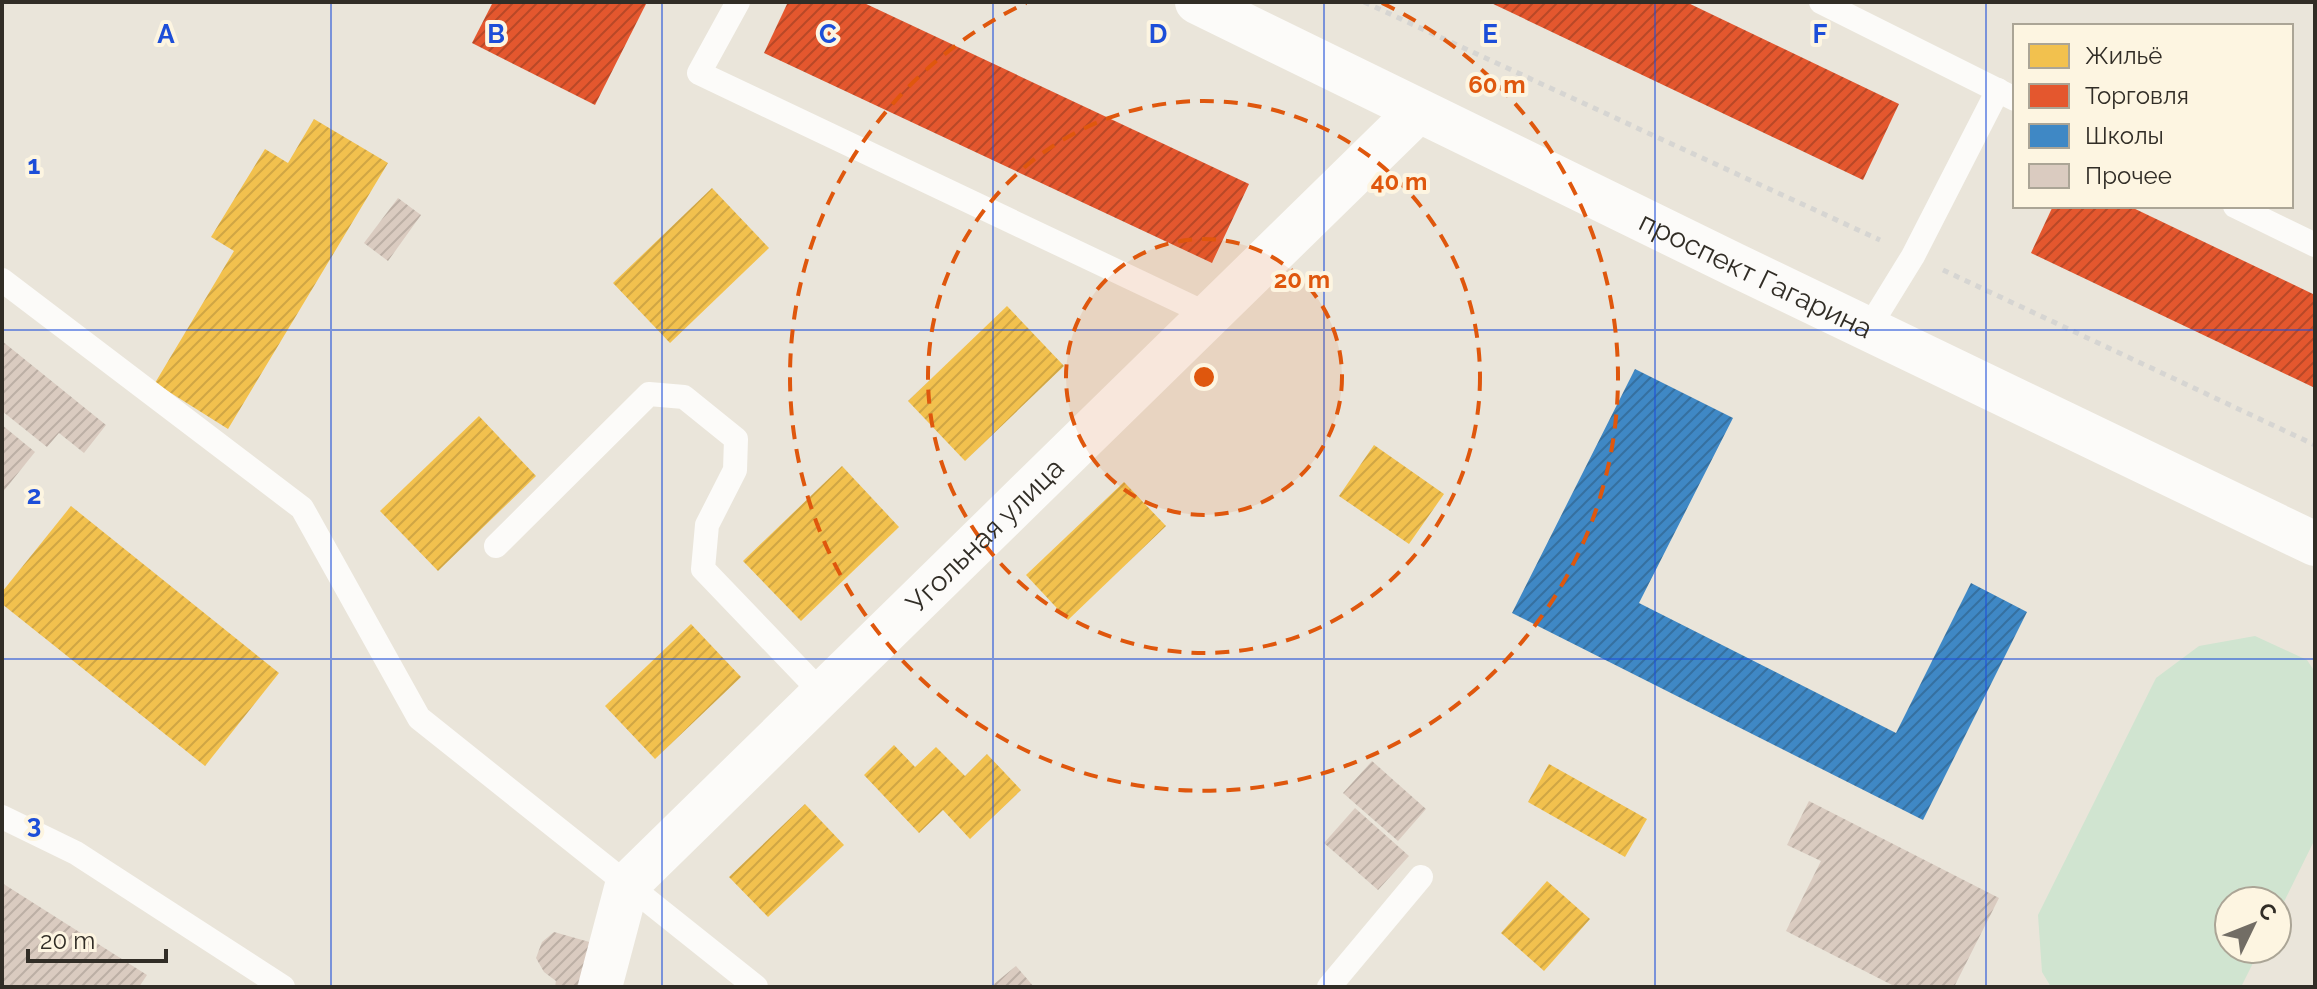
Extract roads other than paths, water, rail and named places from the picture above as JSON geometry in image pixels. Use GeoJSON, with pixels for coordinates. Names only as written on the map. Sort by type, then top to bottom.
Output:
{"type":"FeatureCollection","features":[{"type":"Feature","properties":{"kind":"main road","name":"проспект Гагарина"},"geometry":{"type":"LineString","coordinates":[[1197,2],[2315,544]]}},
{"type":"Feature","properties":{"kind":"main road","name":"Угольная улица"},"geometry":{"type":"LineString","coordinates":[[627,885],[1418,111]]}},
{"type":"Feature","properties":{"kind":"main road"},"geometry":{"type":"LineString","coordinates":[[600,987],[627,885]]}},
{"type":"Feature","properties":{"kind":"lane"},"geometry":{"type":"LineString","coordinates":[[738,2],[699,73],[1209,315]]}},
{"type":"Feature","properties":{"kind":"lane"},"geometry":{"type":"LineString","coordinates":[[1821,2],[2007,94],[1868,329]]}},
{"type":"Feature","properties":{"kind":"lane"},"geometry":{"type":"LineString","coordinates":[[2239,208],[2315,245]]}},
{"type":"Feature","properties":{"kind":"lane"},"geometry":{"type":"LineString","coordinates":[[2,280],[302,508],[419,718],[756,987]]}},
{"type":"Feature","properties":{"kind":"lane"},"geometry":{"type":"LineString","coordinates":[[496,546],[649,394],[684,397],[736,439],[735,470],[707,525],[703,569],[822,693]]}},
{"type":"Feature","properties":{"kind":"lane"},"geometry":{"type":"LineString","coordinates":[[2,817],[76,853],[283,987]]}},
{"type":"Feature","properties":{"kind":"lane"},"geometry":{"type":"LineString","coordinates":[[1329,987],[1421,877]]}}]}
